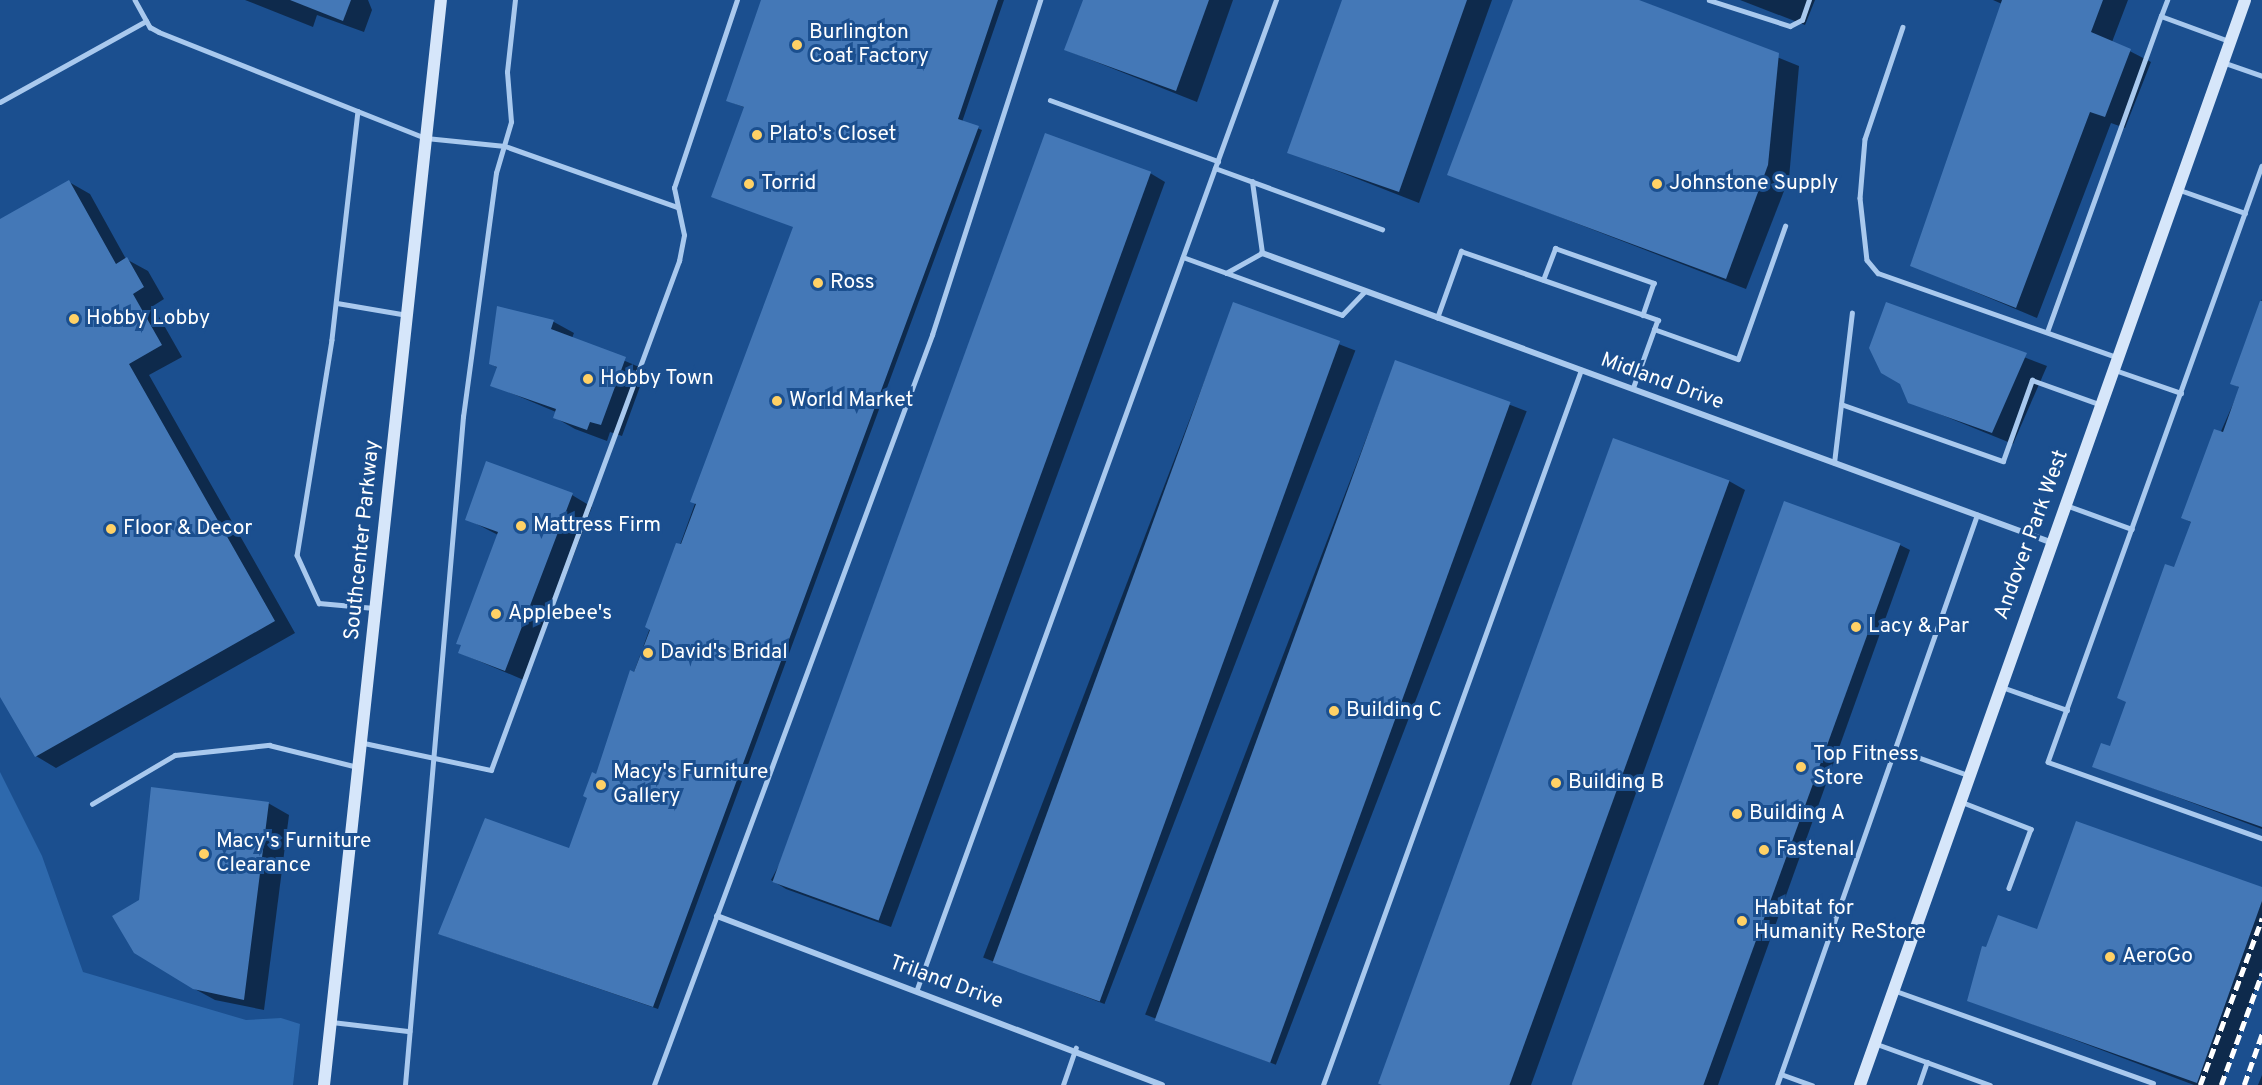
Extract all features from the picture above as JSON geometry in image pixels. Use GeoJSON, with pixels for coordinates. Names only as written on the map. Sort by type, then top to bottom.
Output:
{"type":"FeatureCollection","features":[{"type":"Feature","properties":{"kind":"street","name":"Southcenter Parkway"},"geometry":{"type":"LineString","coordinates":[[324,1085],[364,743],[374,608],[441,0]]}},
{"type":"Feature","properties":{"kind":"street","name":"Andover Park West"},"geometry":{"type":"LineString","coordinates":[[1860,1085],[2063,504],[2245,0]]}},
{"type":"Feature","properties":{"kind":"street","name":"Midland Drive"},"geometry":{"type":"LineString","coordinates":[[1262,253],[2050,542]]}},
{"type":"Feature","properties":{"kind":"street","name":"Triland Drive"},"geometry":{"type":"LineString","coordinates":[[717,916],[1076,1048],[1162,1085]]}},
{"type":"Feature","properties":{"kind":"lane"},"geometry":{"type":"LineString","coordinates":[[135,0],[146,21],[159,32],[426,138],[505,146],[677,207]]}},
{"type":"Feature","properties":{"kind":"lane"},"geometry":{"type":"LineString","coordinates":[[405,1085],[430,756],[463,417],[496,173],[505,146],[515,0]]}},
{"type":"Feature","properties":{"kind":"lane"},"geometry":{"type":"LineString","coordinates":[[364,743],[491,770],[679,261],[684,235],[674,188],[737,0]]}},
{"type":"Feature","properties":{"kind":"lane"},"geometry":{"type":"LineString","coordinates":[[654,1085],[978,205],[1040,0]]}},
{"type":"Feature","properties":{"kind":"lane"},"geometry":{"type":"LineString","coordinates":[[916,989],[1276,0]]}},
{"type":"Feature","properties":{"kind":"lane"},"geometry":{"type":"LineString","coordinates":[[1709,0],[1790,26],[1802,20],[1809,0]]}},
{"type":"Feature","properties":{"kind":"lane"},"geometry":{"type":"LineString","coordinates":[[2047,332],[2167,0]]}},
{"type":"Feature","properties":{"kind":"lane"},"geometry":{"type":"LineString","coordinates":[[2161,16],[2230,41]]}},
{"type":"Feature","properties":{"kind":"lane"},"geometry":{"type":"LineString","coordinates":[[0,102],[146,21]]}},
{"type":"Feature","properties":{"kind":"lane"},"geometry":{"type":"LineString","coordinates":[[1903,27],[1865,139],[1860,198],[1867,260],[1878,273],[2047,332],[2181,393]]}},
{"type":"Feature","properties":{"kind":"lane"},"geometry":{"type":"LineString","coordinates":[[2223,62],[2262,76]]}},
{"type":"Feature","properties":{"kind":"lane"},"geometry":{"type":"LineString","coordinates":[[1050,100],[1218,161]]}},
{"type":"Feature","properties":{"kind":"lane"},"geometry":{"type":"LineString","coordinates":[[358,111],[337,303],[297,555],[319,603],[374,608]]}},
{"type":"Feature","properties":{"kind":"lane"},"geometry":{"type":"LineString","coordinates":[[2262,166],[2048,762],[2262,838]]}},
{"type":"Feature","properties":{"kind":"lane"},"geometry":{"type":"LineString","coordinates":[[1215,168],[1382,229]]}},
{"type":"Feature","properties":{"kind":"lane"},"geometry":{"type":"LineString","coordinates":[[1226,273],[1262,253],[1252,182]]}},
{"type":"Feature","properties":{"kind":"lane"},"geometry":{"type":"LineString","coordinates":[[2177,189],[2245,213]]}},
{"type":"Feature","properties":{"kind":"lane"},"geometry":{"type":"LineString","coordinates":[[1654,329],[1738,359],[1785,226]]}},
{"type":"Feature","properties":{"kind":"lane"},"geometry":{"type":"LineString","coordinates":[[1543,280],[1555,248],[1654,283],[1643,315]]}},
{"type":"Feature","properties":{"kind":"lane"},"geometry":{"type":"LineString","coordinates":[[1437,318],[1461,251],[1658,320],[1633,389]]}},
{"type":"Feature","properties":{"kind":"lane"},"geometry":{"type":"LineString","coordinates":[[1183,257],[1342,315],[1365,291]]}},
{"type":"Feature","properties":{"kind":"lane"},"geometry":{"type":"LineString","coordinates":[[337,303],[407,315]]}},
{"type":"Feature","properties":{"kind":"lane"},"geometry":{"type":"LineString","coordinates":[[1834,463],[1852,313]]}},
{"type":"Feature","properties":{"kind":"lane"},"geometry":{"type":"LineString","coordinates":[[1323,1085],[1581,370]]}},
{"type":"Feature","properties":{"kind":"lane"},"geometry":{"type":"LineString","coordinates":[[1841,404],[2003,461],[2032,380],[2099,404]]}},
{"type":"Feature","properties":{"kind":"lane"},"geometry":{"type":"LineString","coordinates":[[2063,504],[2132,529]]}},
{"type":"Feature","properties":{"kind":"lane"},"geometry":{"type":"LineString","coordinates":[[1777,1085],[1977,516]]}},
{"type":"Feature","properties":{"kind":"lane"},"geometry":{"type":"LineString","coordinates":[[2000,686],[2067,710]]}},
{"type":"Feature","properties":{"kind":"lane"},"geometry":{"type":"LineString","coordinates":[[92,804],[175,755],[269,745],[361,768]]}},
{"type":"Feature","properties":{"kind":"lane"},"geometry":{"type":"LineString","coordinates":[[1895,749],[1968,775]]}},
{"type":"Feature","properties":{"kind":"lane"},"geometry":{"type":"LineString","coordinates":[[1959,801],[2031,829],[2009,888]]}},
{"type":"Feature","properties":{"kind":"lane"},"geometry":{"type":"LineString","coordinates":[[1893,990],[2153,1083]]}},
{"type":"Feature","properties":{"kind":"lane"},"geometry":{"type":"LineString","coordinates":[[332,1022],[409,1031]]}},
{"type":"Feature","properties":{"kind":"lane"},"geometry":{"type":"LineString","coordinates":[[1875,1043],[1990,1085]]}},
{"type":"Feature","properties":{"kind":"lane"},"geometry":{"type":"LineString","coordinates":[[1063,1085],[1076,1048]]}},
{"type":"Feature","properties":{"kind":"lane"},"geometry":{"type":"LineString","coordinates":[[1918,1085],[1927,1062]]}},
{"type":"Feature","properties":{"kind":"lane"},"geometry":{"type":"LineString","coordinates":[[1781,1074],[1812,1085]]}},
{"type":"Feature","properties":{"kind":"shaded area"},"geometry":{"type":"Polygon","coordinates":[[[0,772],[42,856],[83,972],[246,1020],[281,1018],[300,1024],[293,1085],[0,1085],[0,772]]]}},
{"type":"Feature","properties":{"kind":"building"},"geometry":{"type":"Polygon","coordinates":[[[290,0],[351,0],[343,21],[290,0]]]}},
{"type":"Feature","properties":{"kind":"building"},"geometry":{"type":"Polygon","coordinates":[[[761,0],[998,0],[958,119],[979,126],[653,1007],[438,934],[485,818],[569,848],[587,798],[583,796],[592,772],[596,774],[630,670],[634,672],[650,630],[645,627],[676,543],[681,544],[696,504],[690,502],[793,227],[711,197],[744,107],[726,101],[761,0]]]}},
{"type":"Feature","properties":{"kind":"building"},"geometry":{"type":"Polygon","coordinates":[[[1083,0],[1209,0],[1176,91],[1064,50],[1083,0]]]}},
{"type":"Feature","properties":{"kind":"building"},"geometry":{"type":"Polygon","coordinates":[[[1342,0],[1467,0],[1399,192],[1287,153],[1342,0]]]}},
{"type":"Feature","properties":{"kind":"building"},"geometry":{"type":"Polygon","coordinates":[[[1513,0],[1639,0],[1779,53],[1768,165],[1726,279],[1447,175],[1513,0]]]}},
{"type":"Feature","properties":{"kind":"building"},"geometry":{"type":"Polygon","coordinates":[[[2002,0],[2103,0],[2091,32],[2131,49],[2105,117],[2090,112],[2016,308],[1910,266],[2002,0]]]}},
{"type":"Feature","properties":{"kind":"building"},"geometry":{"type":"Polygon","coordinates":[[[1045,133],[1151,172],[879,921],[772,882],[1045,133]]]}},
{"type":"Feature","properties":{"kind":"building","name":"Floor & Decor"},"geometry":{"type":"Polygon","coordinates":[[[69,180],[116,264],[127,257],[144,287],[133,294],[162,345],[129,364],[275,621],[35,757],[0,697],[0,219],[69,180]]]}},
{"type":"Feature","properties":{"kind":"building"},"geometry":{"type":"Polygon","coordinates":[[[2260,301],[2262,301],[2262,827],[2092,767],[2101,743],[2110,746],[2126,702],[2117,698],[2165,564],[2174,567],[2191,522],[2181,518],[2214,429],[2223,432],[2239,387],[2230,384],[2260,301]]]}},
{"type":"Feature","properties":{"kind":"building"},"geometry":{"type":"Polygon","coordinates":[[[1233,302],[1340,341],[1100,1002],[993,963],[1233,302]]]}},
{"type":"Feature","properties":{"kind":"building"},"geometry":{"type":"Polygon","coordinates":[[[1886,302],[2027,353],[1992,433],[1908,403],[1900,384],[1881,373],[1869,348],[1886,302]]]}},
{"type":"Feature","properties":{"kind":"building"},"geometry":{"type":"Polygon","coordinates":[[[497,306],[554,320],[551,329],[626,357],[601,425],[590,422],[587,430],[553,418],[556,409],[490,386],[497,367],[489,364],[497,306]]]}},
{"type":"Feature","properties":{"kind":"building","name":"Building C"},"geometry":{"type":"Polygon","coordinates":[[[1395,360],[1511,402],[1270,1063],[1155,1021],[1395,360]]]}},
{"type":"Feature","properties":{"kind":"building","name":"Building B"},"geometry":{"type":"Polygon","coordinates":[[[1613,438],[1730,480],[1509,1085],[1378,1084],[1613,438]]]}},
{"type":"Feature","properties":{"kind":"building"},"geometry":{"type":"Polygon","coordinates":[[[486,461],[573,493],[505,671],[458,653],[461,645],[456,644],[498,532],[465,520],[486,461]]]}},
{"type":"Feature","properties":{"kind":"building","name":"Building A"},"geometry":{"type":"Polygon","coordinates":[[[1784,501],[1901,543],[1703,1085],[1572,1085],[1784,501]]]}},
{"type":"Feature","properties":{"kind":"building","name":"Macy's Furniture Clearance"},"geometry":{"type":"Polygon","coordinates":[[[151,787],[269,802],[244,1000],[193,989],[134,953],[112,916],[139,900],[151,787]]]}},
{"type":"Feature","properties":{"kind":"building","name":"AeroGo"},"geometry":{"type":"Polygon","coordinates":[[[2076,821],[2262,887],[2262,901],[2197,1083],[1967,1001],[1982,946],[1986,947],[1998,915],[2037,929],[2076,821]]]}},
{"type":"Feature","properties":{"kind":"railway"},"geometry":{"type":"LineString","coordinates":[[2200,1085],[2262,918]]}},
{"type":"Feature","properties":{"kind":"railway"},"geometry":{"type":"LineString","coordinates":[[2221,1085],[2262,973]]}},
{"type":"Feature","properties":{"kind":"railway"},"geometry":{"type":"LineString","coordinates":[[2244,1085],[2262,1034]]}},
{"type":"Feature","properties":{"kind":"place","name":"Burlington Coat Factory"},"geometry":{"type":"Point","coordinates":[797,45]}},
{"type":"Feature","properties":{"kind":"place","name":"Plato's Closet"},"geometry":{"type":"Point","coordinates":[757,135]}},
{"type":"Feature","properties":{"kind":"place","name":"Torrid"},"geometry":{"type":"Point","coordinates":[749,184]}},
{"type":"Feature","properties":{"kind":"place","name":"Johnstone Supply"},"geometry":{"type":"Point","coordinates":[1657,184]}},
{"type":"Feature","properties":{"kind":"place","name":"Ross"},"geometry":{"type":"Point","coordinates":[818,283]}},
{"type":"Feature","properties":{"kind":"place","name":"Hobby Lobby"},"geometry":{"type":"Point","coordinates":[74,319]}},
{"type":"Feature","properties":{"kind":"place","name":"Hobby Town"},"geometry":{"type":"Point","coordinates":[588,379]}},
{"type":"Feature","properties":{"kind":"place","name":"World Market"},"geometry":{"type":"Point","coordinates":[777,401]}},
{"type":"Feature","properties":{"kind":"place","name":"Mattress Firm"},"geometry":{"type":"Point","coordinates":[521,526]}},
{"type":"Feature","properties":{"kind":"place","name":"Floor & Decor"},"geometry":{"type":"Point","coordinates":[111,529]}},
{"type":"Feature","properties":{"kind":"place","name":"Applebee's"},"geometry":{"type":"Point","coordinates":[496,614]}},
{"type":"Feature","properties":{"kind":"place","name":"Lacy & Par"},"geometry":{"type":"Point","coordinates":[1856,627]}},
{"type":"Feature","properties":{"kind":"place","name":"David's Bridal"},"geometry":{"type":"Point","coordinates":[648,653]}},
{"type":"Feature","properties":{"kind":"place","name":"Building C"},"geometry":{"type":"Point","coordinates":[1334,711]}},
{"type":"Feature","properties":{"kind":"place","name":"Top Fitness Store"},"geometry":{"type":"Point","coordinates":[1801,767]}},
{"type":"Feature","properties":{"kind":"place","name":"Building B"},"geometry":{"type":"Point","coordinates":[1556,783]}},
{"type":"Feature","properties":{"kind":"place","name":"Macy's Furniture Gallery"},"geometry":{"type":"Point","coordinates":[601,785]}},
{"type":"Feature","properties":{"kind":"place","name":"Building A"},"geometry":{"type":"Point","coordinates":[1737,814]}},
{"type":"Feature","properties":{"kind":"place","name":"Fastenal"},"geometry":{"type":"Point","coordinates":[1764,850]}},
{"type":"Feature","properties":{"kind":"place","name":"Macy's Furniture Clearance"},"geometry":{"type":"Point","coordinates":[204,854]}},
{"type":"Feature","properties":{"kind":"place","name":"Habitat for Humanity ReStore"},"geometry":{"type":"Point","coordinates":[1742,921]}},
{"type":"Feature","properties":{"kind":"place","name":"AeroGo"},"geometry":{"type":"Point","coordinates":[2110,957]}}]}
